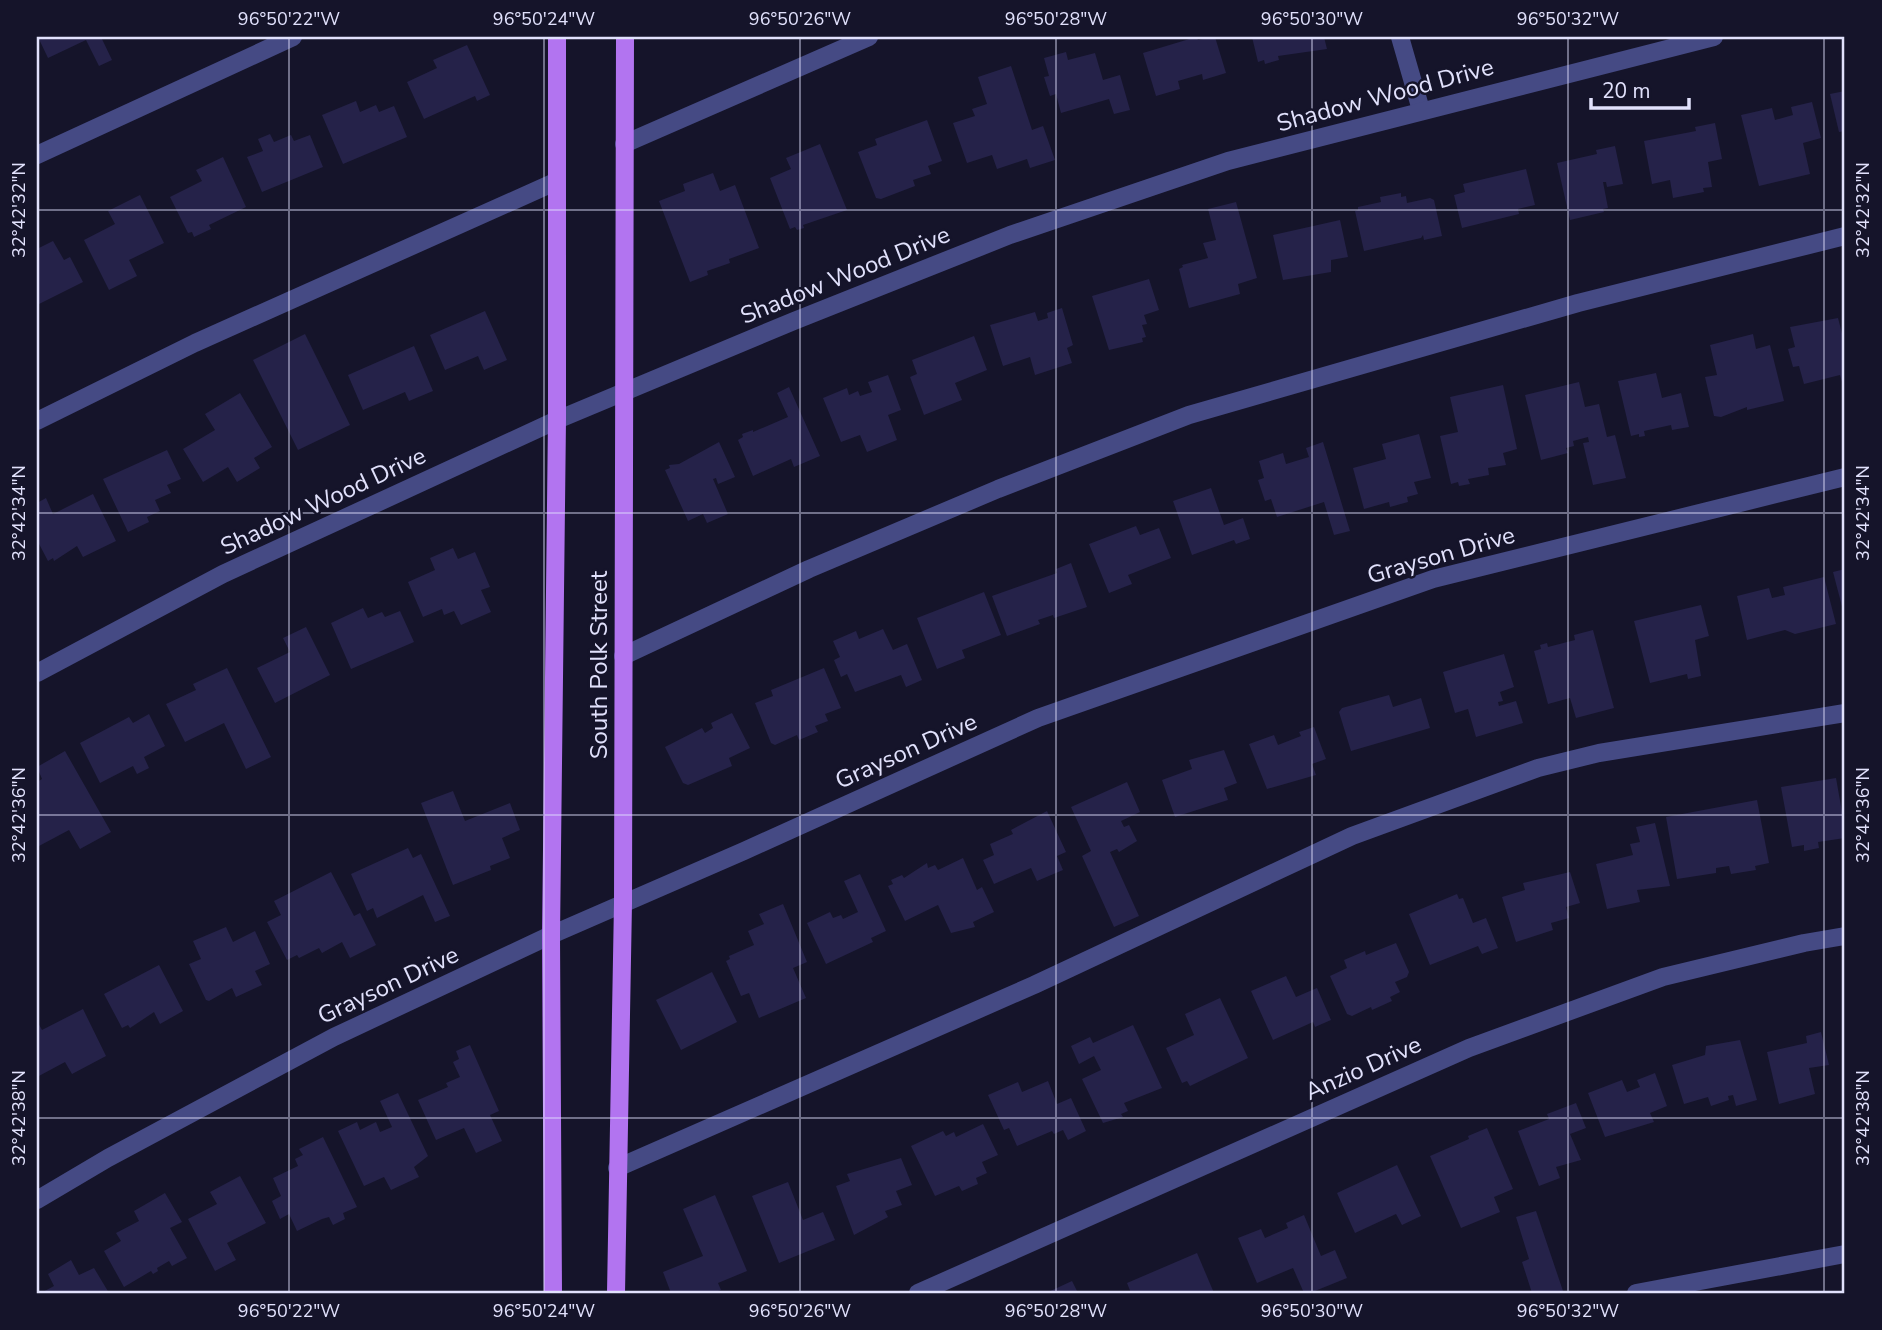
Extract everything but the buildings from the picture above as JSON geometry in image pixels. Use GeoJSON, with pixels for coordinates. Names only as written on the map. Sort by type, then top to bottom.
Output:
{"type":"FeatureCollection","features":[{"type":"Feature","properties":{"kind":"main road","name":"South Polk Street"},"geometry":{"type":"LineString","coordinates":[[554,1293],[551,935],[557,420],[557,37]]}},
{"type":"Feature","properties":{"kind":"main road","name":"South Polk Street"},"geometry":{"type":"LineString","coordinates":[[616,1293],[623,903],[625,37]]}},
{"type":"Feature","properties":{"kind":"street"},"geometry":{"type":"LineString","coordinates":[[37,155],[293,37]]}},
{"type":"Feature","properties":{"kind":"street"},"geometry":{"type":"LineString","coordinates":[[624,144],[869,37]]}},
{"type":"Feature","properties":{"kind":"street"},"geometry":{"type":"LineString","coordinates":[[1400,37],[1421,110]]}},
{"type":"Feature","properties":{"kind":"street","name":"Shadow Wood Drive"},"geometry":{"type":"LineString","coordinates":[[37,673],[222,574],[557,420],[1010,235],[1228,161],[1658,43],[1714,37]]}},
{"type":"Feature","properties":{"kind":"street"},"geometry":{"type":"LineString","coordinates":[[37,421],[195,343],[555,182]]}},
{"type":"Feature","properties":{"kind":"street"},"geometry":{"type":"LineString","coordinates":[[623,656],[809,569],[999,489],[1189,415],[1578,303],[1845,236]]}},
{"type":"Feature","properties":{"kind":"street","name":"Grayson Drive"},"geometry":{"type":"LineString","coordinates":[[37,1200],[108,1157],[334,1037],[551,935],[757,846],[1038,719],[1420,584],[1845,477]]}},
{"type":"Feature","properties":{"kind":"street"},"geometry":{"type":"LineString","coordinates":[[617,1168],[1034,985],[1352,836],[1538,768],[1587,756],[1845,713]]}},
{"type":"Feature","properties":{"kind":"street","name":"Anzio Drive"},"geometry":{"type":"LineString","coordinates":[[918,1293],[1469,1048],[1663,977],[1804,943],[1845,936]]}},
{"type":"Feature","properties":{"kind":"street"},"geometry":{"type":"LineString","coordinates":[[1636,1293],[1845,1254]]}}]}
